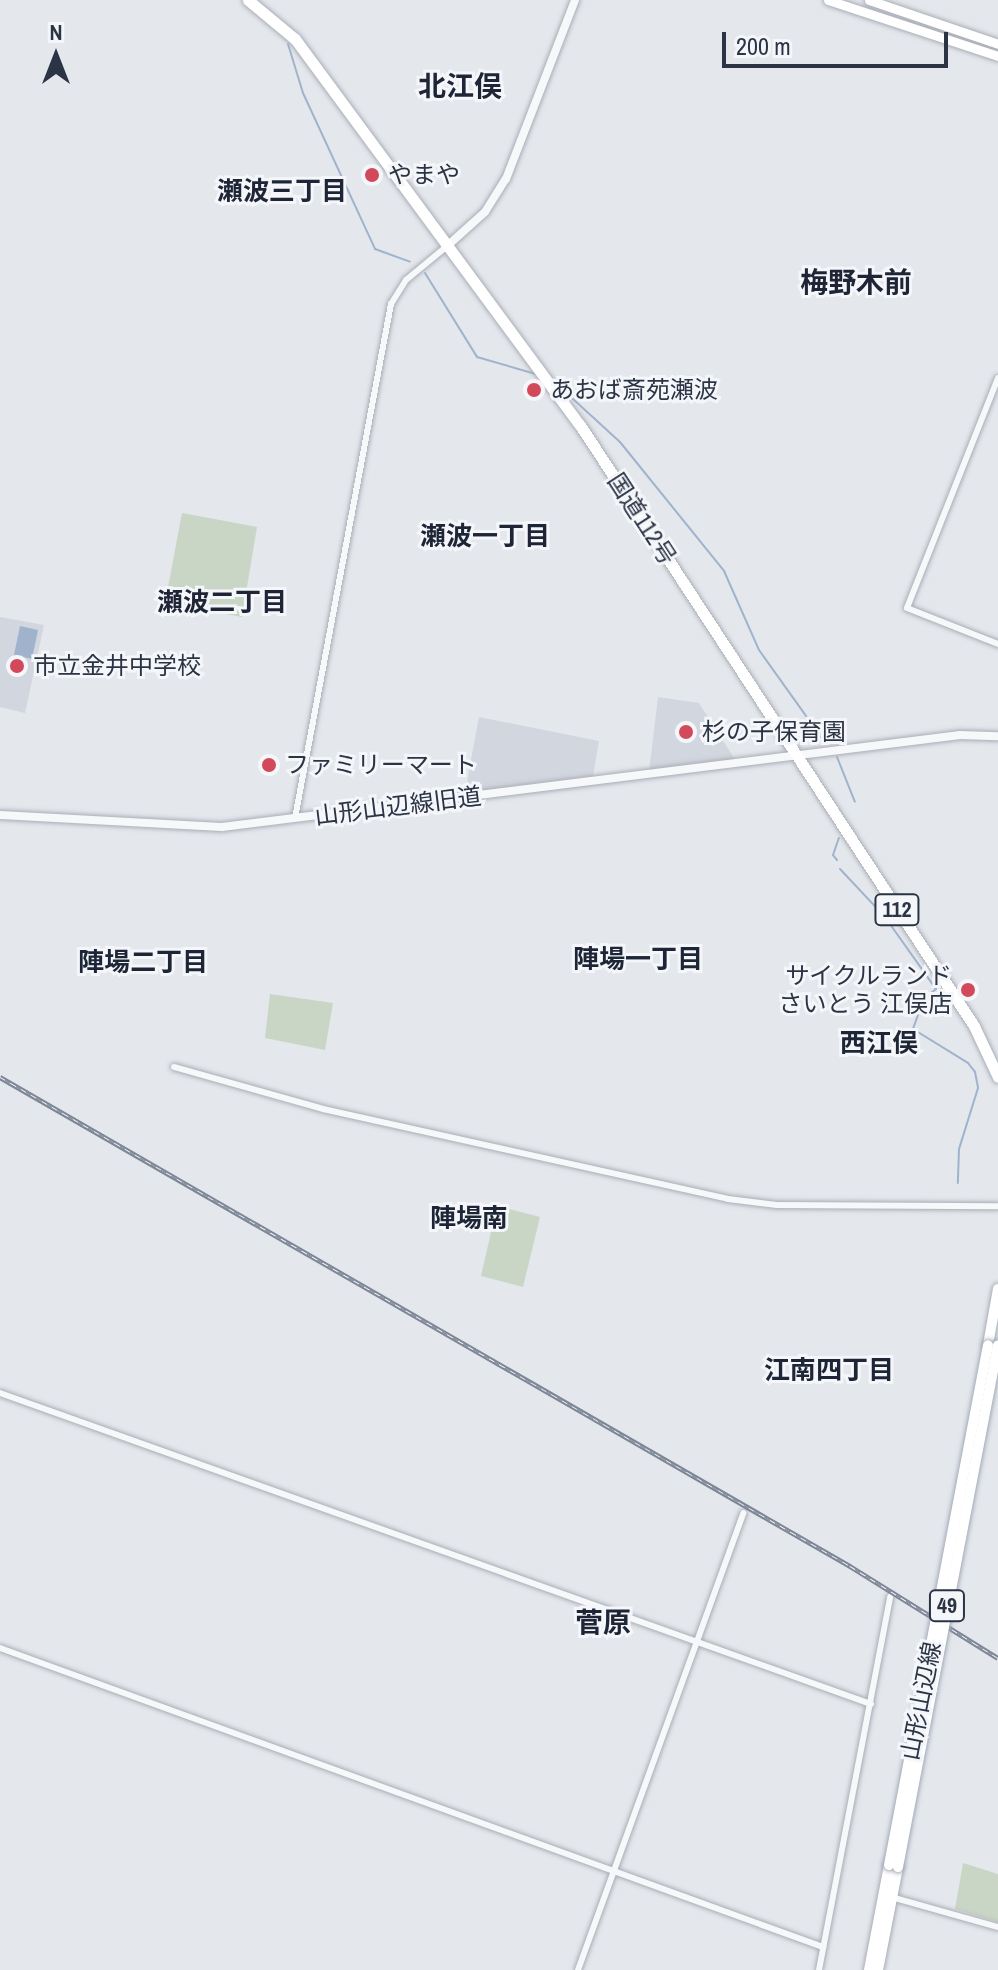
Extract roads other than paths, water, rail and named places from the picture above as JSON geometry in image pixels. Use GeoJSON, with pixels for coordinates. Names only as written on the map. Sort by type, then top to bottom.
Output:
{"type":"FeatureCollection","features":[{"type":"Feature","properties":{"kind":"highway","name":"国道112号"},"geometry":{"type":"LineString","coordinates":[[248,0],[295,39],[580,425],[996,1065],[998,1077]]}},
{"type":"Feature","properties":{"kind":"main road"},"geometry":{"type":"LineString","coordinates":[[828,0],[998,56]]}},
{"type":"Feature","properties":{"kind":"main road"},"geometry":{"type":"LineString","coordinates":[[869,0],[998,44]]}},
{"type":"Feature","properties":{"kind":"main road","name":"山形山辺線"},"geometry":{"type":"LineString","coordinates":[[869,1970],[894,1866],[995,1345],[998,1289]]}},
{"type":"Feature","properties":{"kind":"main road","name":"山形山辺線"},"geometry":{"type":"LineString","coordinates":[[878,1970],[894,1866]]}},
{"type":"Feature","properties":{"kind":"street"},"geometry":{"type":"LineString","coordinates":[[295,818],[391,304],[406,280],[485,212],[506,179],[575,0]]}},
{"type":"Feature","properties":{"kind":"street"},"geometry":{"type":"LineString","coordinates":[[998,378],[907,608],[998,644]]}},
{"type":"Feature","properties":{"kind":"street","name":"山形山辺線旧道"},"geometry":{"type":"LineString","coordinates":[[0,815],[222,827],[960,735],[998,736]]}},
{"type":"Feature","properties":{"kind":"street"},"geometry":{"type":"LineString","coordinates":[[174,1067],[308,1105],[728,1199],[777,1205],[998,1206]]}},
{"type":"Feature","properties":{"kind":"street"},"geometry":{"type":"LineString","coordinates":[[0,1393],[871,1704]]}},
{"type":"Feature","properties":{"kind":"street"},"geometry":{"type":"LineString","coordinates":[[578,1970],[743,1513]]}},
{"type":"Feature","properties":{"kind":"street"},"geometry":{"type":"LineString","coordinates":[[819,1970],[890,1597]]}},
{"type":"Feature","properties":{"kind":"street"},"geometry":{"type":"LineString","coordinates":[[0,1648],[823,1947]]}},
{"type":"Feature","properties":{"kind":"street"},"geometry":{"type":"LineString","coordinates":[[891,1897],[998,1927]]}},
{"type":"Feature","properties":{"kind":"water"},"geometry":{"type":"Polygon","coordinates":[[[20,626],[38,630],[32,659],[14,655],[20,626]]]}},
{"type":"Feature","properties":{"kind":"waterway"},"geometry":{"type":"LineString","coordinates":[[288,44],[303,93],[375,249],[410,262]]}},
{"type":"Feature","properties":{"kind":"waterway"},"geometry":{"type":"LineString","coordinates":[[425,273],[477,357],[536,374]]}},
{"type":"Feature","properties":{"kind":"waterway"},"geometry":{"type":"LineString","coordinates":[[561,388],[620,442],[724,571],[759,650],[826,744]]}},
{"type":"Feature","properties":{"kind":"waterway"},"geometry":{"type":"LineString","coordinates":[[837,757],[855,802]]}},
{"type":"Feature","properties":{"kind":"waterway"},"geometry":{"type":"LineString","coordinates":[[837,860],[833,855],[839,838]]}},
{"type":"Feature","properties":{"kind":"waterway"},"geometry":{"type":"LineString","coordinates":[[840,869],[885,917],[936,989],[916,1005]]}},
{"type":"Feature","properties":{"kind":"waterway"},"geometry":{"type":"LineString","coordinates":[[918,1015],[913,1029],[968,1063],[975,1072],[978,1088],[959,1149],[958,1183]]}},
{"type":"Feature","properties":{"kind":"railway"},"geometry":{"type":"LineString","coordinates":[[0,1077],[850,1566],[998,1658]]}},
{"type":"Feature","properties":{"kind":"place","name":"やまや"},"geometry":{"type":"Point","coordinates":[372,175]}},
{"type":"Feature","properties":{"kind":"place","name":"あおば斎苑瀬波"},"geometry":{"type":"Point","coordinates":[534,390]}},
{"type":"Feature","properties":{"kind":"place","name":"市立金井中学校"},"geometry":{"type":"Point","coordinates":[17,666]}},
{"type":"Feature","properties":{"kind":"place","name":"杉の子保育園"},"geometry":{"type":"Point","coordinates":[686,732]}},
{"type":"Feature","properties":{"kind":"place","name":"ファミリーマート"},"geometry":{"type":"Point","coordinates":[269,765]}},
{"type":"Feature","properties":{"kind":"place","name":"サイクルランド さいとう 江俣店"},"geometry":{"type":"Point","coordinates":[968,990]}},
{"type":"Feature","properties":{"kind":"district","name":"北江俣"},"geometry":{"type":"Point","coordinates":[460,86]}},
{"type":"Feature","properties":{"kind":"district","name":"瀬波三丁目"},"geometry":{"type":"Point","coordinates":[282,191]}},
{"type":"Feature","properties":{"kind":"district","name":"梅野木前"},"geometry":{"type":"Point","coordinates":[856,282]}},
{"type":"Feature","properties":{"kind":"district","name":"瀬波一丁目"},"geometry":{"type":"Point","coordinates":[485,536]}},
{"type":"Feature","properties":{"kind":"district","name":"瀬波二丁目"},"geometry":{"type":"Point","coordinates":[222,602]}},
{"type":"Feature","properties":{"kind":"district","name":"陣場一丁目"},"geometry":{"type":"Point","coordinates":[638,959]}},
{"type":"Feature","properties":{"kind":"district","name":"陣場二丁目"},"geometry":{"type":"Point","coordinates":[143,962]}},
{"type":"Feature","properties":{"kind":"district","name":"西江俣"},"geometry":{"type":"Point","coordinates":[879,1043]}},
{"type":"Feature","properties":{"kind":"district","name":"陣場南"},"geometry":{"type":"Point","coordinates":[469,1218]}},
{"type":"Feature","properties":{"kind":"district","name":"江南四丁目"},"geometry":{"type":"Point","coordinates":[829,1370]}},
{"type":"Feature","properties":{"kind":"district","name":"菅原"},"geometry":{"type":"Point","coordinates":[603,1622]}}]}
